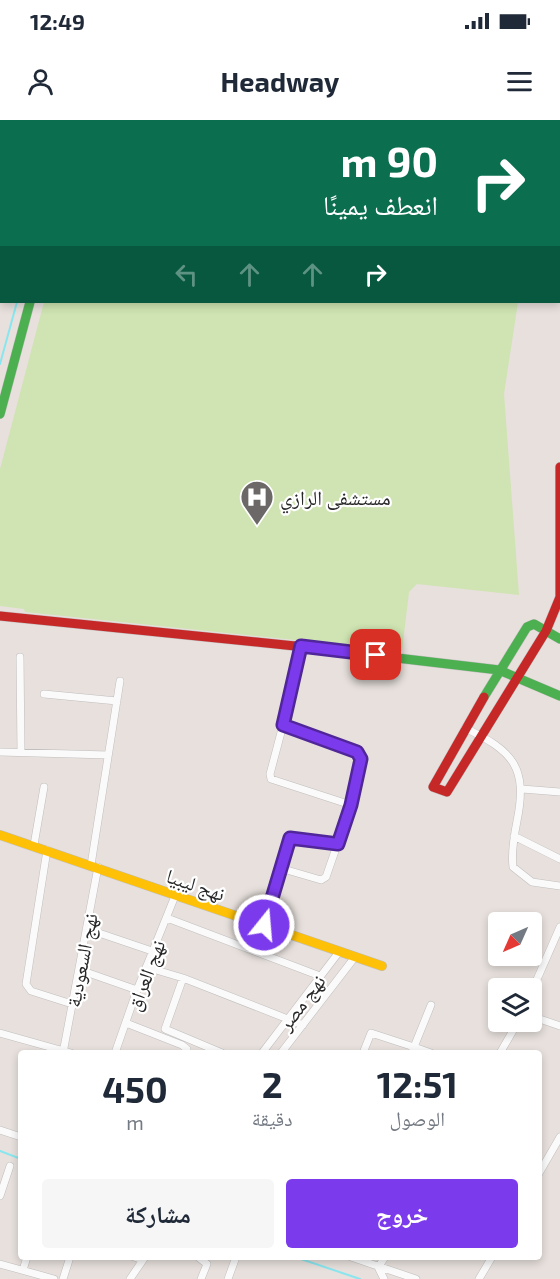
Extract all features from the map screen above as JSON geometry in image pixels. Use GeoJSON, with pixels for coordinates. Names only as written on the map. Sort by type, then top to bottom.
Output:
{"type":"FeatureCollection","features":[{"type":"Feature","properties":{"kind":"street"},"geometry":{"type":"LineString","coordinates":[[0,414],[3,384],[30,303]]}},
{"type":"Feature","properties":{"kind":"street"},"geometry":{"type":"LineString","coordinates":[[560,467],[560,597],[546,631],[446,793],[433,786],[499,670],[527,627],[534,624],[546,631],[560,639]]}},
{"type":"Feature","properties":{"kind":"street"},"geometry":{"type":"LineString","coordinates":[[0,616],[301,646],[499,670],[517,675],[560,696]]}},
{"type":"Feature","properties":{"kind":"street"},"geometry":{"type":"LineString","coordinates":[[301,646],[270,774],[272,778],[351,805]]}},
{"type":"Feature","properties":{"kind":"street"},"geometry":{"type":"LineString","coordinates":[[20,657],[21,752]]}},
{"type":"Feature","properties":{"kind":"street","name":"نهج السعودية"},"geometry":{"type":"LineString","coordinates":[[66,1050],[72,1004],[87,929],[108,755],[120,681]]}},
{"type":"Feature","properties":{"kind":"street"},"geometry":{"type":"LineString","coordinates":[[44,694],[117,701]]}},
{"type":"Feature","properties":{"kind":"street"},"geometry":{"type":"LineString","coordinates":[[280,868],[325,880],[351,805],[361,759],[360,754],[321,737],[283,725]]}},
{"type":"Feature","properties":{"kind":"street"},"geometry":{"type":"LineString","coordinates":[[465,728],[498,746],[513,762],[519,774],[522,789],[514,836],[513,867],[532,882],[560,886]]}},
{"type":"Feature","properties":{"kind":"street"},"geometry":{"type":"LineString","coordinates":[[0,752],[108,755]]}},
{"type":"Feature","properties":{"kind":"street"},"geometry":{"type":"LineString","coordinates":[[34,846],[44,787]]}},
{"type":"Feature","properties":{"kind":"street"},"geometry":{"type":"LineString","coordinates":[[522,789],[560,792]]}},
{"type":"Feature","properties":{"kind":"street","name":"نهج ليبيا"},"geometry":{"type":"LineString","coordinates":[[0,835],[382,966]]}},
{"type":"Feature","properties":{"kind":"street"},"geometry":{"type":"LineString","coordinates":[[514,836],[560,859]]}},
{"type":"Feature","properties":{"kind":"street"},"geometry":{"type":"LineString","coordinates":[[264,925],[288,840],[293,837],[338,844]]}},
{"type":"Feature","properties":{"kind":"street"},"geometry":{"type":"LineString","coordinates":[[47,850],[26,984],[31,991],[72,1004]]}},
{"type":"Feature","properties":{"kind":"street","name":"نهج العراق"},"geometry":{"type":"LineString","coordinates":[[116,1050],[136,990],[175,896]]}},
{"type":"Feature","properties":{"kind":"street"},"geometry":{"type":"LineString","coordinates":[[167,918],[320,976]]}},
{"type":"Feature","properties":{"kind":"street"},"geometry":{"type":"LineString","coordinates":[[538,978],[560,927]]}},
{"type":"Feature","properties":{"kind":"street"},"geometry":{"type":"LineString","coordinates":[[87,929],[152,951]]}},
{"type":"Feature","properties":{"kind":"street","name":"نهج مصر"},"geometry":{"type":"LineString","coordinates":[[264,1050],[339,952]]}},
{"type":"Feature","properties":{"kind":"street","name":"نهج مصر"},"geometry":{"type":"LineString","coordinates":[[283,1050],[355,957]]}},
{"type":"Feature","properties":{"kind":"street"},"geometry":{"type":"LineString","coordinates":[[146,968],[183,978],[303,1025]]}},
{"type":"Feature","properties":{"kind":"street"},"geometry":{"type":"LineString","coordinates":[[80,970],[136,990]]}},
{"type":"Feature","properties":{"kind":"street"},"geometry":{"type":"LineString","coordinates":[[183,978],[165,1029],[215,1050]]}},
{"type":"Feature","properties":{"kind":"street"},"geometry":{"type":"LineString","coordinates":[[364,1050],[371,1033],[413,1050],[431,1005]]}},
{"type":"Feature","properties":{"kind":"street"},"geometry":{"type":"LineString","coordinates":[[542,1020],[560,1026]]}},
{"type":"Feature","properties":{"kind":"street"},"geometry":{"type":"LineString","coordinates":[[126,1023],[182,1045],[187,1050]]}},
{"type":"Feature","properties":{"kind":"street"},"geometry":{"type":"LineString","coordinates":[[502,1050],[512,1032]]}},
{"type":"Feature","properties":{"kind":"street"},"geometry":{"type":"LineString","coordinates":[[0,1033],[59,1050]]}},
{"type":"Feature","properties":{"kind":"street"},"geometry":{"type":"LineString","coordinates":[[0,1130],[18,1136]]}},
{"type":"Feature","properties":{"kind":"street"},"geometry":{"type":"LineString","coordinates":[[542,1168],[560,1137]]}},
{"type":"Feature","properties":{"kind":"street"},"geometry":{"type":"LineString","coordinates":[[0,1196],[10,1166]]}},
{"type":"Feature","properties":{"kind":"street"},"geometry":{"type":"LineString","coordinates":[[23,1270],[26,1260]]}},
{"type":"Feature","properties":{"kind":"street"},"geometry":{"type":"LineString","coordinates":[[63,1279],[69,1260]]}},
{"type":"Feature","properties":{"kind":"street"},"geometry":{"type":"LineString","coordinates":[[130,1279],[143,1260]]}},
{"type":"Feature","properties":{"kind":"street"},"geometry":{"type":"LineString","coordinates":[[201,1279],[207,1263],[202,1260]]}},
{"type":"Feature","properties":{"kind":"street"},"geometry":{"type":"LineString","coordinates":[[228,1279],[235,1260]]}},
{"type":"Feature","properties":{"kind":"street"},"geometry":{"type":"LineString","coordinates":[[360,1260],[416,1279]]}},
{"type":"Feature","properties":{"kind":"street"},"geometry":{"type":"LineString","coordinates":[[378,1266],[382,1260]]}},
{"type":"Feature","properties":{"kind":"street"},"geometry":{"type":"LineString","coordinates":[[479,1279],[490,1260]]}},
{"type":"Feature","properties":{"kind":"street"},"geometry":{"type":"LineString","coordinates":[[0,1264],[54,1279]]}},
{"type":"Feature","properties":{"kind":"street"},"geometry":{"type":"LineString","coordinates":[[378,1266],[384,1279]]}},
{"type":"Feature","properties":{"kind":"green space","name":"مستشفى الرازي"},"geometry":{"type":"Polygon","coordinates":[[[44,303],[518,303],[504,394],[519,595],[417,584],[409,592],[402,651],[25,612],[24,609],[0,606],[0,469],[44,303]]]}},
{"type":"Feature","properties":{"kind":"waterway"},"geometry":{"type":"LineString","coordinates":[[0,364],[17,303]]}},
{"type":"Feature","properties":{"kind":"waterway"},"geometry":{"type":"LineString","coordinates":[[0,1151],[18,1158]]}},
{"type":"Feature","properties":{"kind":"waterway"},"geometry":{"type":"LineString","coordinates":[[304,1260],[360,1279]]}},
{"type":"Feature","properties":{"kind":"traffic: fast"},"geometry":{"type":"LineString","coordinates":[[0,414],[30,303]]}},
{"type":"Feature","properties":{"kind":"traffic: fast"},"geometry":{"type":"LineString","coordinates":[[484,697],[527,627],[534,624],[560,639]]}},
{"type":"Feature","properties":{"kind":"traffic: fast"},"geometry":{"type":"LineString","coordinates":[[295,646],[499,670],[560,696]]}},
{"type":"Feature","properties":{"kind":"traffic: slow"},"geometry":{"type":"LineString","coordinates":[[0,835],[382,966]]}},
{"type":"Feature","properties":{"kind":"traffic: jam"},"geometry":{"type":"LineString","coordinates":[[484,697],[433,787],[447,792],[546,631],[560,597],[560,467]]}},
{"type":"Feature","properties":{"kind":"traffic: jam"},"geometry":{"type":"LineString","coordinates":[[0,616],[295,646]]}},
{"type":"Feature","properties":{"kind":"place","name":"مستشفى الرازي"},"geometry":{"type":"Point","coordinates":[257,526]}},
{"type":"Feature","properties":{"kind":"route"},"geometry":{"type":"LineString","coordinates":[[264,925],[288,840],[296,837],[338,844],[351,805],[361,759],[357,752],[283,725],[301,646],[376,655]]}}]}
